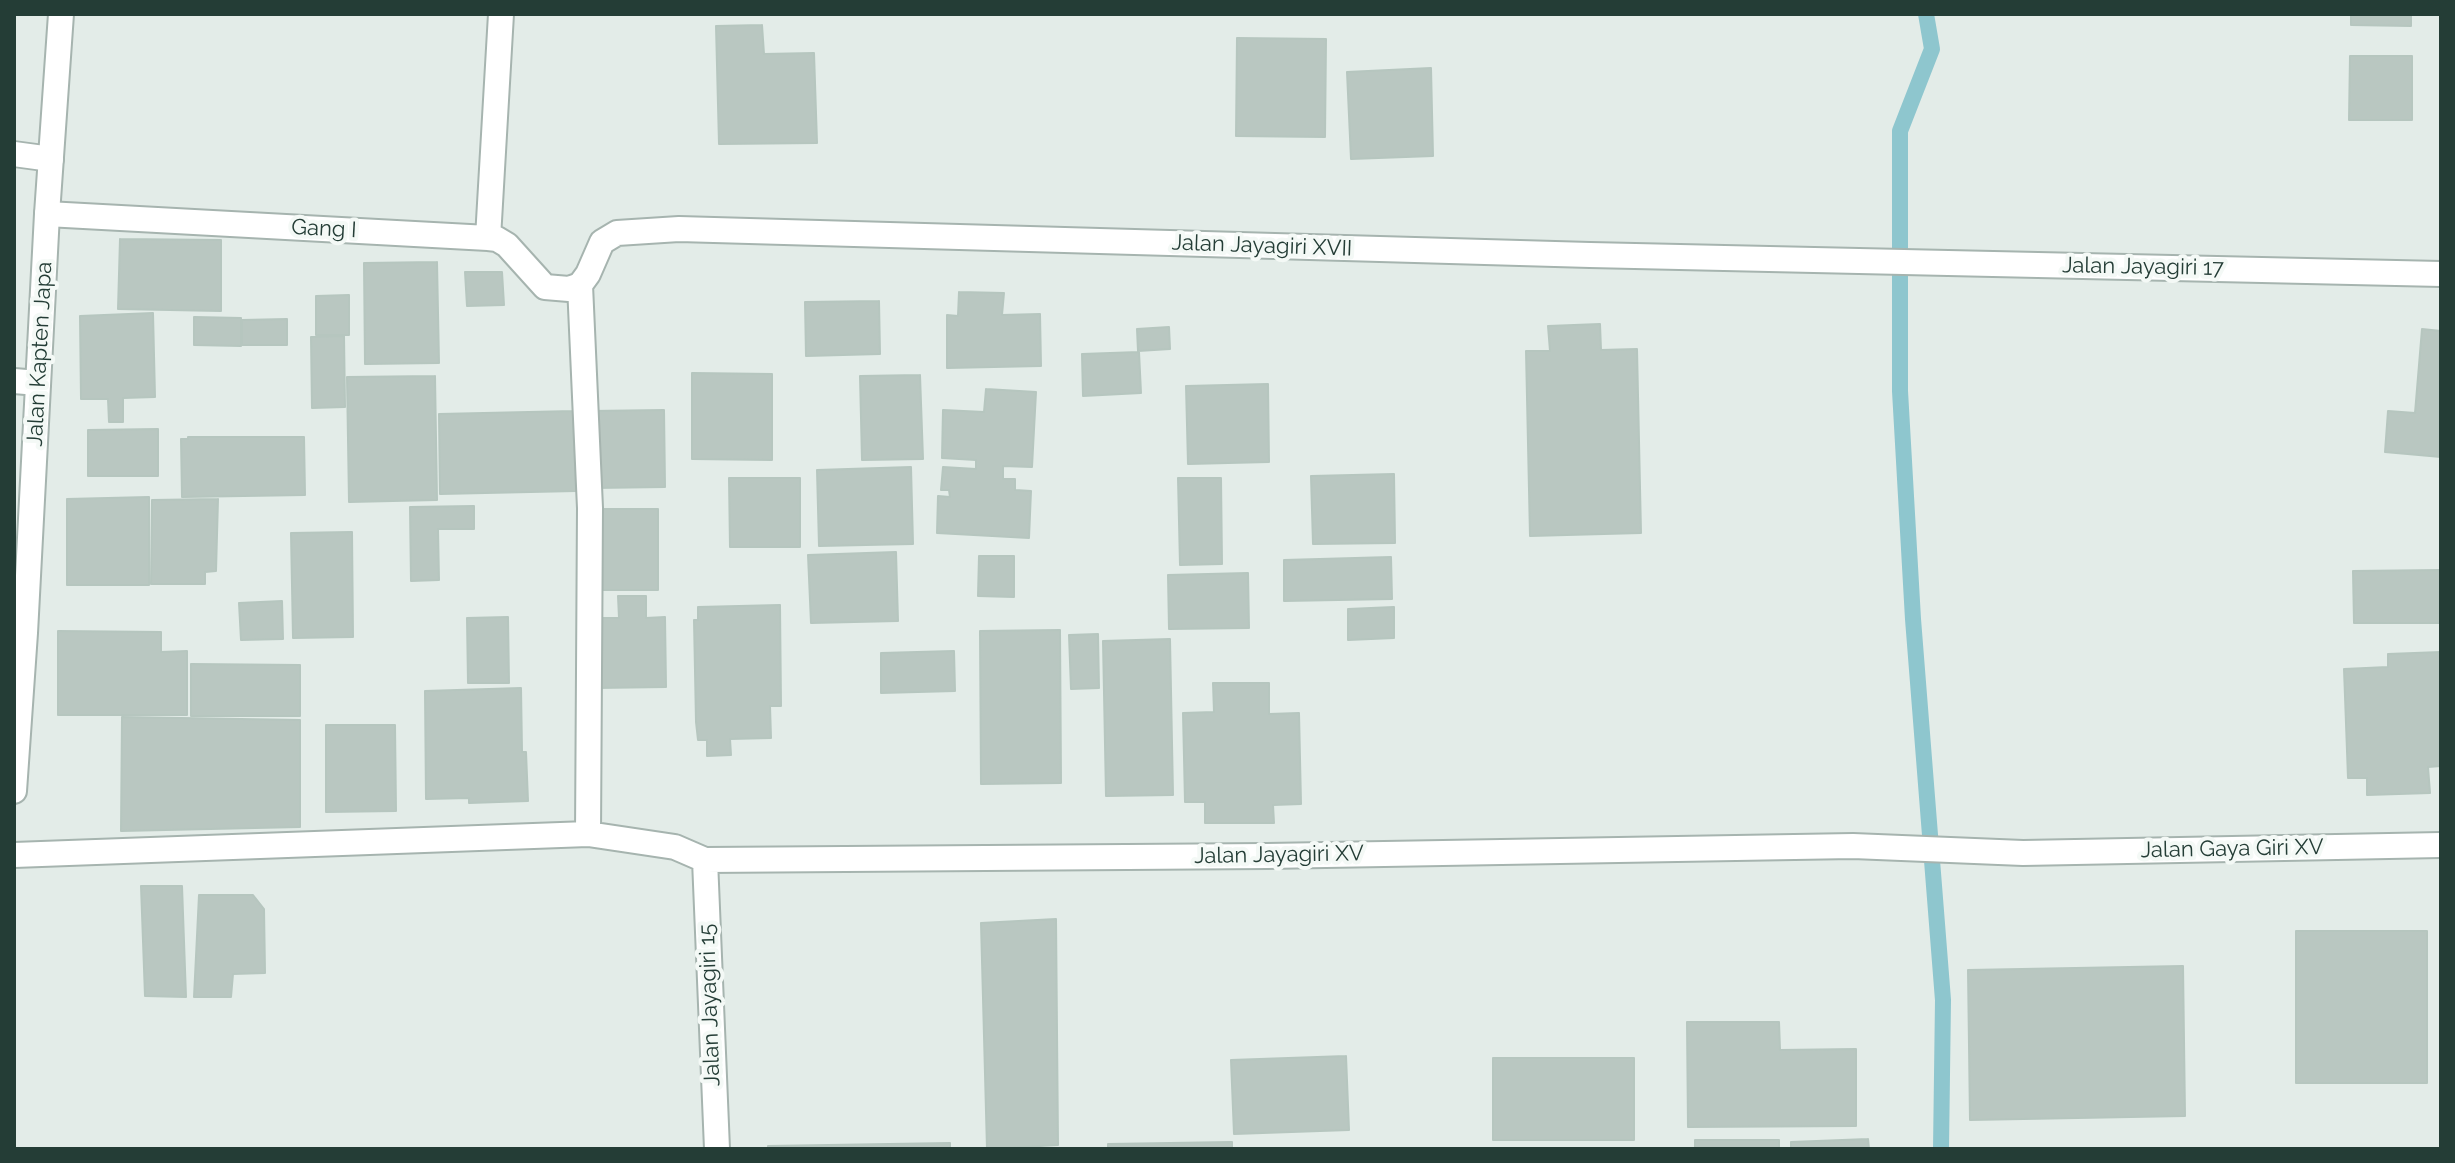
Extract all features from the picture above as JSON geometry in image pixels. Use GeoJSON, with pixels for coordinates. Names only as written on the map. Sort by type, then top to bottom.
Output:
{"type":"FeatureCollection","features":[{"type":"Feature","properties":{"kind":"street","name":"Jalan Kapten Japa"},"geometry":{"type":"LineString","coordinates":[[14,791],[25,633],[26,382],[47,214],[61,14]]}},
{"type":"Feature","properties":{"kind":"street"},"geometry":{"type":"LineString","coordinates":[[501,14],[488,238],[507,245],[545,287],[569,289],[580,285],[590,508],[588,834]]}},
{"type":"Feature","properties":{"kind":"street"},"geometry":{"type":"LineString","coordinates":[[14,154],[51,159]]}},
{"type":"Feature","properties":{"kind":"street","name":"Gang I"},"geometry":{"type":"LineString","coordinates":[[47,214],[488,238]]}},
{"type":"Feature","properties":{"kind":"street","name":"Jalan Jayagiri XVII"},"geometry":{"type":"LineString","coordinates":[[580,285],[598,248],[608,237],[617,233],[679,229],[1846,260]]}},
{"type":"Feature","properties":{"kind":"street","name":"Jalan Jayagiri 17"},"geometry":{"type":"LineString","coordinates":[[1846,260],[2441,274]]}},
{"type":"Feature","properties":{"kind":"street"},"geometry":{"type":"LineString","coordinates":[[14,855],[588,834],[675,847],[705,860]]}},
{"type":"Feature","properties":{"kind":"street","name":"Jalan Gaya Giri XV"},"geometry":{"type":"LineString","coordinates":[[1853,846],[2023,853],[2441,845]]}},
{"type":"Feature","properties":{"kind":"street","name":"Jalan Jayagiri XV"},"geometry":{"type":"LineString","coordinates":[[705,860],[1853,846]]}},
{"type":"Feature","properties":{"kind":"street","name":"Jalan Jayagiri 15"},"geometry":{"type":"LineString","coordinates":[[705,860],[717,1149]]}},
{"type":"Feature","properties":{"kind":"building"},"geometry":{"type":"Polygon","coordinates":[[[2351,14],[2411,14],[2411,26],[2351,25],[2351,14]]]}},
{"type":"Feature","properties":{"kind":"building"},"geometry":{"type":"Polygon","coordinates":[[[762,25],[764,54],[814,53],[817,143],[719,144],[716,26],[762,25]]]}},
{"type":"Feature","properties":{"kind":"building"},"geometry":{"type":"Polygon","coordinates":[[[1237,38],[1326,39],[1325,137],[1236,136],[1237,38]]]}},
{"type":"Feature","properties":{"kind":"building"},"geometry":{"type":"Polygon","coordinates":[[[2350,56],[2412,56],[2412,120],[2349,120],[2350,56]]]}},
{"type":"Feature","properties":{"kind":"building"},"geometry":{"type":"Polygon","coordinates":[[[1431,68],[1433,156],[1351,159],[1347,72],[1431,68]]]}},
{"type":"Feature","properties":{"kind":"building"},"geometry":{"type":"Polygon","coordinates":[[[120,239],[221,240],[221,311],[118,309],[120,239]]]}},
{"type":"Feature","properties":{"kind":"building"},"geometry":{"type":"Polygon","coordinates":[[[437,262],[439,363],[365,364],[364,263],[437,262]]]}},
{"type":"Feature","properties":{"kind":"building"},"geometry":{"type":"Polygon","coordinates":[[[465,272],[502,272],[504,305],[467,306],[465,272]]]}},
{"type":"Feature","properties":{"kind":"building"},"geometry":{"type":"Polygon","coordinates":[[[959,292],[1004,293],[1002,315],[1040,314],[1041,366],[947,368],[947,315],[958,316],[959,292]]]}},
{"type":"Feature","properties":{"kind":"building"},"geometry":{"type":"Polygon","coordinates":[[[349,295],[349,335],[316,335],[316,296],[349,295]]]}},
{"type":"Feature","properties":{"kind":"building"},"geometry":{"type":"Polygon","coordinates":[[[879,301],[880,354],[806,356],[805,302],[879,301]]]}},
{"type":"Feature","properties":{"kind":"building"},"geometry":{"type":"Polygon","coordinates":[[[153,313],[155,397],[123,398],[123,422],[109,422],[108,399],[81,399],[80,316],[153,313]]]}},
{"type":"Feature","properties":{"kind":"building"},"geometry":{"type":"Polygon","coordinates":[[[194,317],[241,318],[241,346],[194,345],[194,317]]]}},
{"type":"Feature","properties":{"kind":"building"},"geometry":{"type":"Polygon","coordinates":[[[287,319],[287,345],[242,345],[242,320],[287,319]]]}},
{"type":"Feature","properties":{"kind":"building"},"geometry":{"type":"Polygon","coordinates":[[[1600,324],[1601,350],[1637,349],[1641,533],[1530,536],[1526,351],[1550,351],[1548,326],[1600,324]]]}},
{"type":"Feature","properties":{"kind":"building"},"geometry":{"type":"Polygon","coordinates":[[[1169,327],[1170,349],[1138,351],[1137,329],[1169,327]]]}},
{"type":"Feature","properties":{"kind":"building"},"geometry":{"type":"Polygon","coordinates":[[[2422,329],[2441,331],[2441,457],[2385,452],[2388,411],[2415,413],[2422,329]]]}},
{"type":"Feature","properties":{"kind":"building"},"geometry":{"type":"Polygon","coordinates":[[[344,336],[345,407],[312,408],[311,337],[344,336]]]}},
{"type":"Feature","properties":{"kind":"building"},"geometry":{"type":"Polygon","coordinates":[[[1139,352],[1141,393],[1083,396],[1082,354],[1139,352]]]}},
{"type":"Feature","properties":{"kind":"building"},"geometry":{"type":"Polygon","coordinates":[[[692,373],[772,374],[772,460],[692,459],[692,373]]]}},
{"type":"Feature","properties":{"kind":"building"},"geometry":{"type":"Polygon","coordinates":[[[920,375],[923,459],[862,460],[860,376],[920,375]]]}},
{"type":"Feature","properties":{"kind":"building"},"geometry":{"type":"Polygon","coordinates":[[[435,376],[437,500],[349,502],[347,377],[435,376]]]}},
{"type":"Feature","properties":{"kind":"building"},"geometry":{"type":"Polygon","coordinates":[[[1268,384],[1269,462],[1188,464],[1186,386],[1268,384]]]}},
{"type":"Feature","properties":{"kind":"building"},"geometry":{"type":"Polygon","coordinates":[[[986,389],[1036,392],[1032,467],[1003,466],[1003,479],[1015,479],[1015,490],[1031,491],[1029,538],[937,533],[938,496],[950,497],[949,490],[941,490],[943,467],[976,469],[976,460],[942,458],[943,410],[984,412],[986,389]]]}},
{"type":"Feature","properties":{"kind":"building"},"geometry":{"type":"Polygon","coordinates":[[[664,410],[665,487],[593,488],[592,411],[664,410]]]}},
{"type":"Feature","properties":{"kind":"building"},"geometry":{"type":"Polygon","coordinates":[[[574,411],[576,491],[440,494],[439,414],[574,411]]]}},
{"type":"Feature","properties":{"kind":"building"},"geometry":{"type":"Polygon","coordinates":[[[158,429],[158,476],[88,476],[88,430],[158,429]]]}},
{"type":"Feature","properties":{"kind":"building"},"geometry":{"type":"Polygon","coordinates":[[[304,437],[305,495],[182,497],[181,439],[304,437]]]}},
{"type":"Feature","properties":{"kind":"building"},"geometry":{"type":"Polygon","coordinates":[[[911,467],[913,544],[819,546],[817,470],[911,467]]]}},
{"type":"Feature","properties":{"kind":"building"},"geometry":{"type":"Polygon","coordinates":[[[1394,474],[1395,543],[1313,544],[1311,476],[1394,474]]]}},
{"type":"Feature","properties":{"kind":"building"},"geometry":{"type":"Polygon","coordinates":[[[729,478],[800,478],[800,547],[730,547],[729,478]]]}},
{"type":"Feature","properties":{"kind":"building"},"geometry":{"type":"Polygon","coordinates":[[[1178,478],[1221,478],[1222,564],[1180,565],[1178,478]]]}},
{"type":"Feature","properties":{"kind":"building"},"geometry":{"type":"Polygon","coordinates":[[[149,497],[149,585],[67,585],[67,499],[149,497]]]}},
{"type":"Feature","properties":{"kind":"building"},"geometry":{"type":"Polygon","coordinates":[[[218,499],[216,571],[205,572],[205,584],[151,584],[152,500],[218,499]]]}},
{"type":"Feature","properties":{"kind":"building"},"geometry":{"type":"Polygon","coordinates":[[[474,506],[474,529],[438,529],[439,580],[411,581],[410,507],[474,506]]]}},
{"type":"Feature","properties":{"kind":"building"},"geometry":{"type":"Polygon","coordinates":[[[595,509],[658,509],[658,590],[595,590],[595,509]]]}},
{"type":"Feature","properties":{"kind":"building"},"geometry":{"type":"Polygon","coordinates":[[[352,532],[353,637],[293,638],[291,533],[352,532]]]}},
{"type":"Feature","properties":{"kind":"building"},"geometry":{"type":"Polygon","coordinates":[[[896,552],[898,621],[811,623],[808,555],[896,552]]]}},
{"type":"Feature","properties":{"kind":"building"},"geometry":{"type":"Polygon","coordinates":[[[979,556],[1014,556],[1014,597],[978,596],[979,556]]]}},
{"type":"Feature","properties":{"kind":"building"},"geometry":{"type":"Polygon","coordinates":[[[1391,557],[1392,599],[1284,601],[1284,560],[1391,557]]]}},
{"type":"Feature","properties":{"kind":"building"},"geometry":{"type":"Polygon","coordinates":[[[2441,570],[2441,623],[2354,623],[2353,571],[2441,570]]]}},
{"type":"Feature","properties":{"kind":"building"},"geometry":{"type":"Polygon","coordinates":[[[1248,573],[1249,628],[1169,629],[1168,575],[1248,573]]]}},
{"type":"Feature","properties":{"kind":"building"},"geometry":{"type":"Polygon","coordinates":[[[618,596],[646,596],[646,618],[665,617],[666,687],[596,688],[595,618],[619,618],[618,596]]]}},
{"type":"Feature","properties":{"kind":"building"},"geometry":{"type":"Polygon","coordinates":[[[282,601],[283,639],[241,640],[239,603],[282,601]]]}},
{"type":"Feature","properties":{"kind":"building"},"geometry":{"type":"Polygon","coordinates":[[[780,605],[781,706],[770,706],[771,738],[730,739],[731,755],[707,756],[707,740],[698,740],[696,722],[694,620],[698,620],[698,607],[780,605]]]}},
{"type":"Feature","properties":{"kind":"building"},"geometry":{"type":"Polygon","coordinates":[[[1394,607],[1394,638],[1348,640],[1348,609],[1394,607]]]}},
{"type":"Feature","properties":{"kind":"building"},"geometry":{"type":"Polygon","coordinates":[[[508,617],[509,683],[468,683],[467,618],[508,617]]]}},
{"type":"Feature","properties":{"kind":"building"},"geometry":{"type":"Polygon","coordinates":[[[1060,630],[1061,783],[981,784],[980,631],[1060,630]]]}},
{"type":"Feature","properties":{"kind":"building"},"geometry":{"type":"Polygon","coordinates":[[[58,631],[161,632],[161,652],[187,651],[187,715],[58,715],[58,631]]]}},
{"type":"Feature","properties":{"kind":"building"},"geometry":{"type":"Polygon","coordinates":[[[1098,634],[1099,688],[1071,689],[1069,635],[1098,634]]]}},
{"type":"Feature","properties":{"kind":"building"},"geometry":{"type":"Polygon","coordinates":[[[1170,639],[1173,795],[1106,796],[1103,641],[1170,639]]]}},
{"type":"Feature","properties":{"kind":"building"},"geometry":{"type":"Polygon","coordinates":[[[954,651],[955,691],[881,693],[881,653],[954,651]]]}},
{"type":"Feature","properties":{"kind":"building"},"geometry":{"type":"Polygon","coordinates":[[[2441,652],[2441,766],[2428,767],[2430,793],[2367,795],[2367,778],[2348,778],[2344,669],[2388,667],[2388,654],[2441,652]]]}},
{"type":"Feature","properties":{"kind":"building"},"geometry":{"type":"Polygon","coordinates":[[[191,664],[300,665],[300,716],[191,716],[191,664]]]}},
{"type":"Feature","properties":{"kind":"building"},"geometry":{"type":"Polygon","coordinates":[[[1213,683],[1269,683],[1269,714],[1299,713],[1301,804],[1273,805],[1274,823],[1205,823],[1205,802],[1185,802],[1183,713],[1214,712],[1213,683]]]}},
{"type":"Feature","properties":{"kind":"building"},"geometry":{"type":"Polygon","coordinates":[[[521,688],[522,752],[526,752],[528,801],[469,803],[469,798],[426,799],[425,691],[521,688]]]}},
{"type":"Feature","properties":{"kind":"building"},"geometry":{"type":"Polygon","coordinates":[[[122,717],[300,720],[300,827],[121,831],[122,717]]]}},
{"type":"Feature","properties":{"kind":"building"},"geometry":{"type":"Polygon","coordinates":[[[326,725],[395,725],[396,811],[326,812],[326,725]]]}},
{"type":"Feature","properties":{"kind":"building"},"geometry":{"type":"Polygon","coordinates":[[[141,886],[182,886],[186,997],[145,996],[141,886]]]}},
{"type":"Feature","properties":{"kind":"building"},"geometry":{"type":"Polygon","coordinates":[[[199,895],[253,895],[264,909],[265,973],[233,974],[231,997],[194,997],[199,895]]]}},
{"type":"Feature","properties":{"kind":"building"},"geometry":{"type":"Polygon","coordinates":[[[1056,919],[1058,1145],[987,1149],[981,923],[1056,919]]]}},
{"type":"Feature","properties":{"kind":"building"},"geometry":{"type":"Polygon","coordinates":[[[2296,931],[2427,931],[2427,1083],[2296,1083],[2296,931]]]}},
{"type":"Feature","properties":{"kind":"building"},"geometry":{"type":"Polygon","coordinates":[[[2183,966],[2185,1116],[1970,1120],[1968,970],[2183,966]]]}},
{"type":"Feature","properties":{"kind":"building"},"geometry":{"type":"Polygon","coordinates":[[[1687,1022],[1779,1022],[1780,1050],[1856,1049],[1856,1126],[1688,1127],[1687,1022]]]}},
{"type":"Feature","properties":{"kind":"building"},"geometry":{"type":"Polygon","coordinates":[[[1346,1056],[1349,1130],[1234,1134],[1231,1060],[1346,1056]]]}},
{"type":"Feature","properties":{"kind":"building"},"geometry":{"type":"Polygon","coordinates":[[[1493,1058],[1634,1058],[1634,1140],[1493,1140],[1493,1058]]]}},
{"type":"Feature","properties":{"kind":"building"},"geometry":{"type":"Polygon","coordinates":[[[1868,1139],[1869,1149],[1791,1149],[1791,1142],[1868,1139]]]}},
{"type":"Feature","properties":{"kind":"building"},"geometry":{"type":"Polygon","coordinates":[[[1695,1140],[1779,1140],[1779,1149],[1695,1149],[1695,1140]]]}},
{"type":"Feature","properties":{"kind":"building"},"geometry":{"type":"Polygon","coordinates":[[[1232,1142],[1232,1149],[1108,1149],[1108,1144],[1232,1142]]]}},
{"type":"Feature","properties":{"kind":"building"},"geometry":{"type":"Polygon","coordinates":[[[950,1143],[950,1149],[768,1149],[768,1146],[950,1143]]]}},
{"type":"Feature","properties":{"kind":"waterway"},"geometry":{"type":"LineString","coordinates":[[1926,14],[1932,49],[1900,131],[1900,391],[1913,619],[1943,1000],[1941,1149]]}}]}
